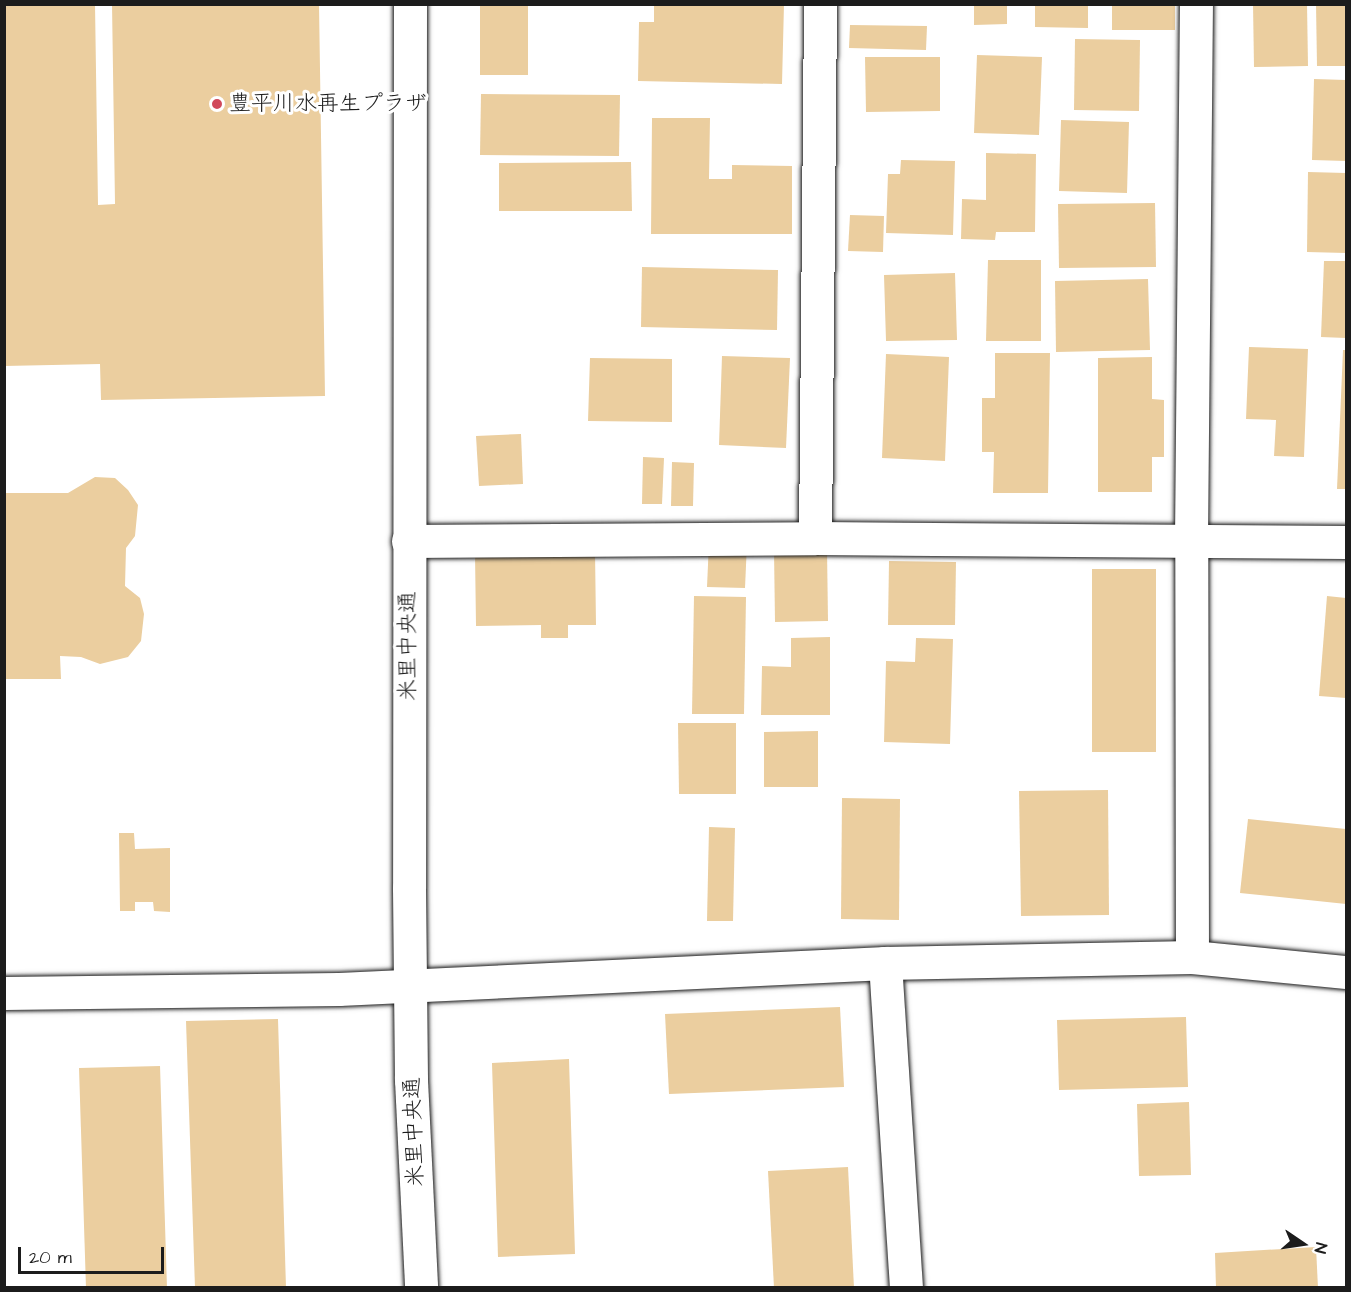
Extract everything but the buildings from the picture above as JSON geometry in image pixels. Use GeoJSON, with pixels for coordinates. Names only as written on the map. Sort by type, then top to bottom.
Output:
{"type":"FeatureCollection","features":[{"type":"Feature","properties":{"kind":"street","name":"米里中央通"},"geometry":{"type":"LineString","coordinates":[[410,4],[408,541],[411,1080],[421,1287]]}},
{"type":"Feature","properties":{"kind":"street"},"geometry":{"type":"LineString","coordinates":[[815,538],[820,4]]}},
{"type":"Feature","properties":{"kind":"street"},"geometry":{"type":"LineString","coordinates":[[1192,957],[1191,540],[1196,4]]}},
{"type":"Feature","properties":{"kind":"street"},"geometry":{"type":"LineString","coordinates":[[408,541],[815,538],[1347,542]]}},
{"type":"Feature","properties":{"kind":"street"},"geometry":{"type":"LineString","coordinates":[[4,993],[339,989],[885,963],[1192,957],[1347,972]]}},
{"type":"Feature","properties":{"kind":"street"},"geometry":{"type":"LineString","coordinates":[[885,963],[906,1287]]}},
{"type":"Feature","properties":{"kind":"place","name":"豊平川水再生プラザ"},"geometry":{"type":"Point","coordinates":[217,104]}}]}
